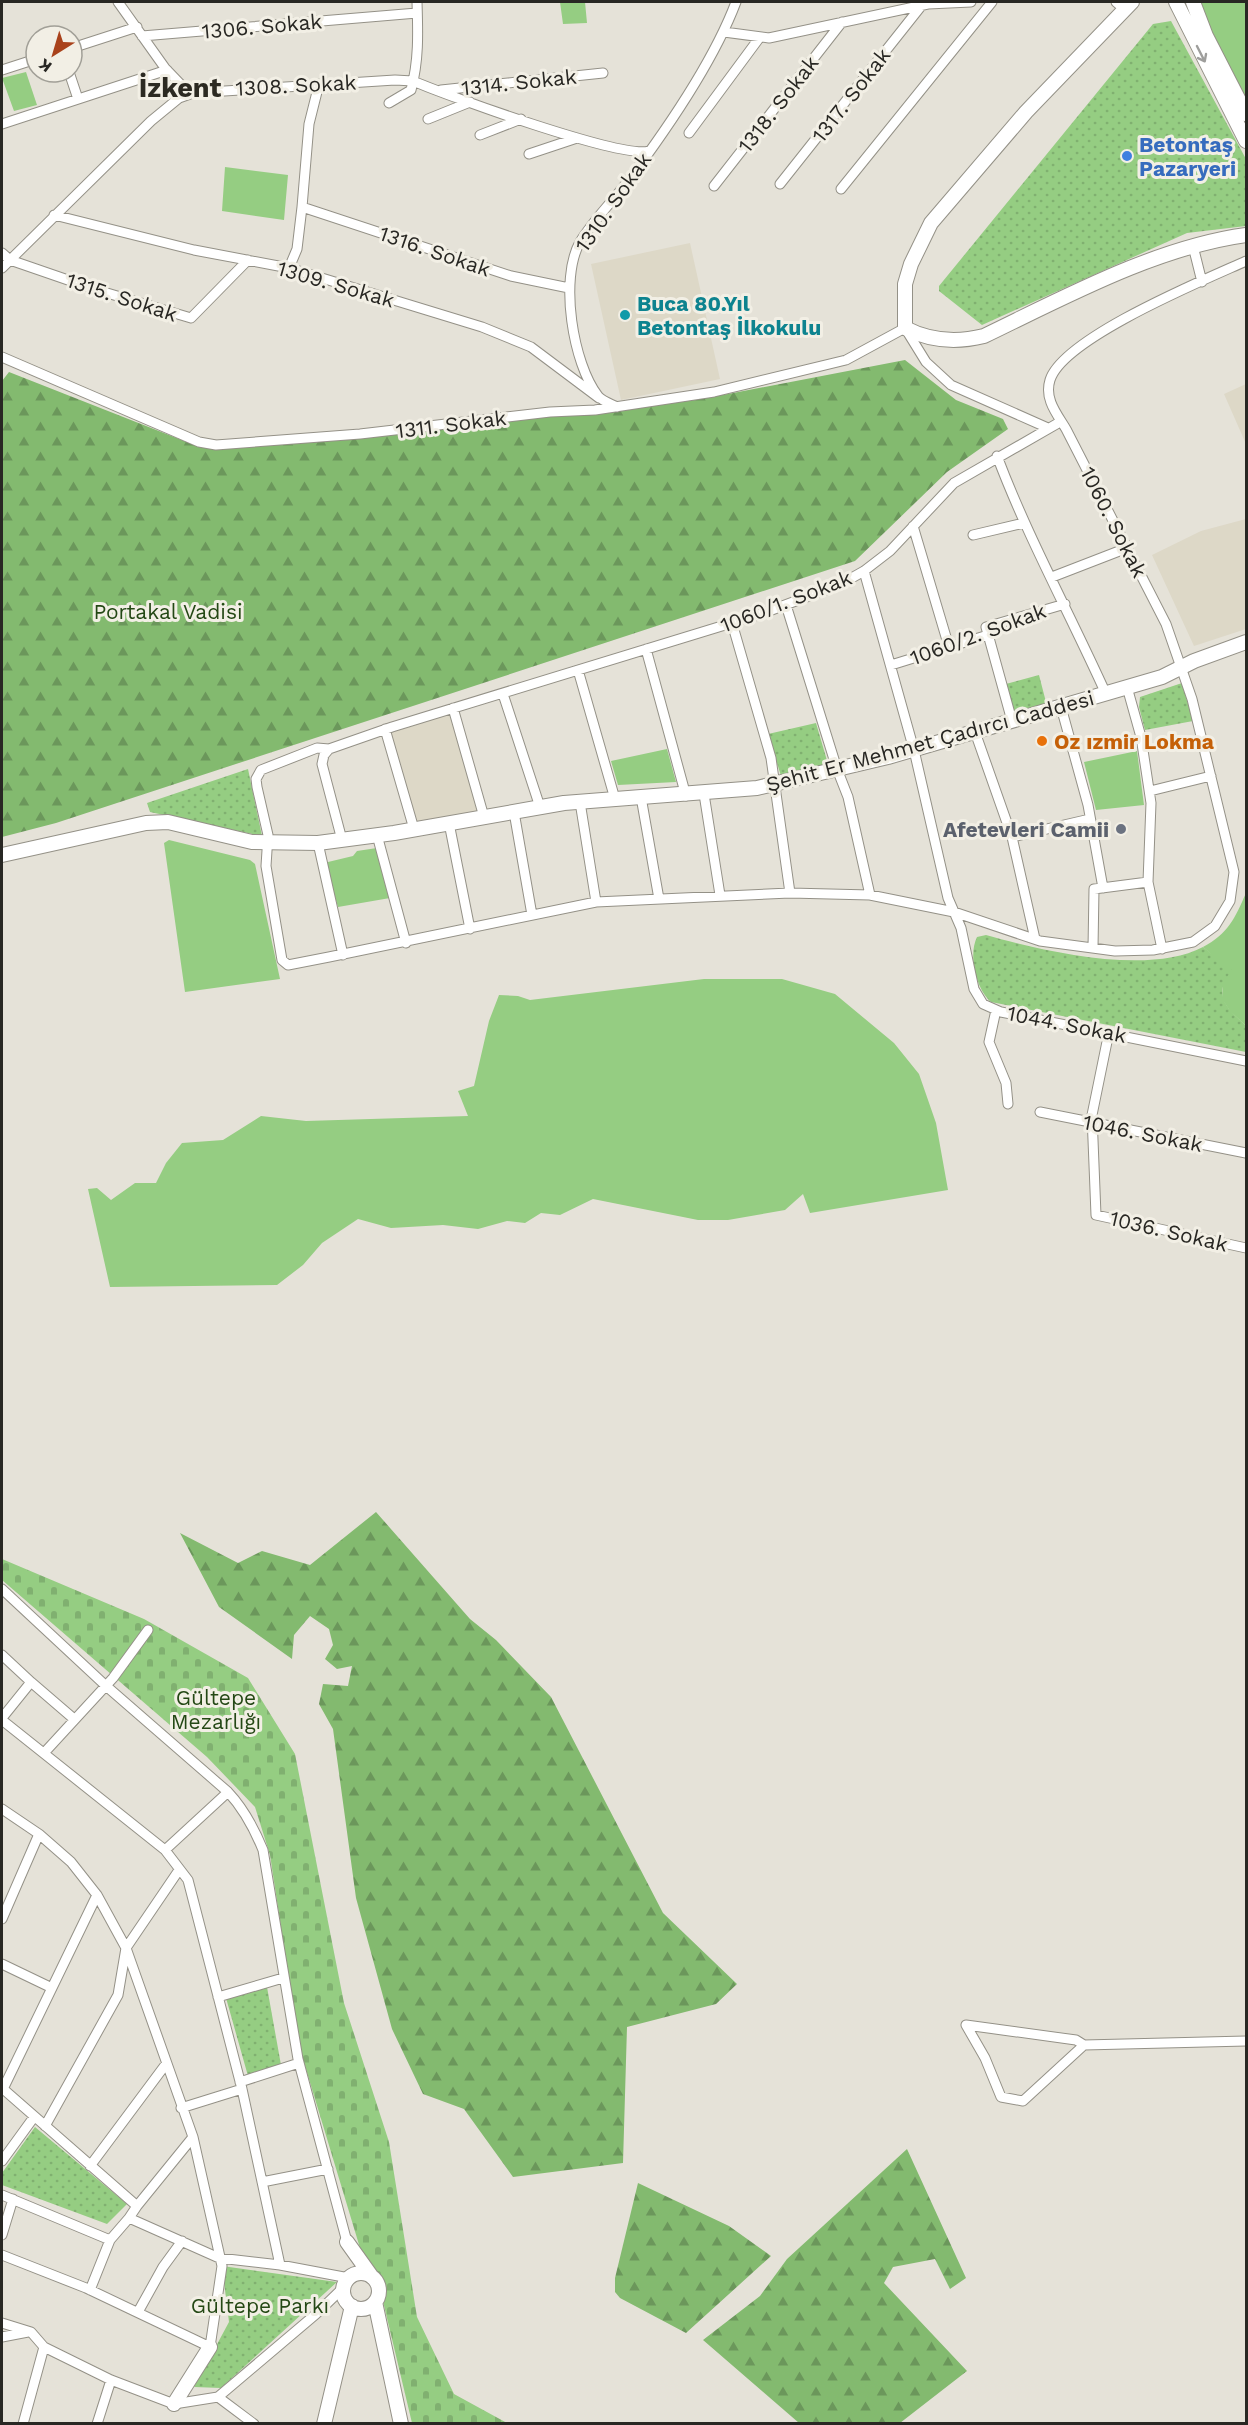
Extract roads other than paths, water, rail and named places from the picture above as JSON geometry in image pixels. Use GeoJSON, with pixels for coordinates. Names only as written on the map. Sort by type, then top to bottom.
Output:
{"type":"FeatureCollection","features":[{"type":"Feature","properties":{"kind":"main road"},"geometry":{"type":"LineString","coordinates":[[1176,2],[1246,141]]}},
{"type":"Feature","properties":{"kind":"main road"},"geometry":{"type":"LineString","coordinates":[[1193,2],[1206,36],[1246,114]]}},
{"type":"Feature","properties":{"kind":"main road"},"geometry":{"type":"LineString","coordinates":[[1126,3],[1026,112],[931,223],[915,253],[905,284],[905,328],[919,335],[954,342],[984,336],[1164,254],[1246,236]]}},
{"type":"Feature","properties":{"kind":"main road","name":"Şehit Er Mehmet Çadırcı Caddesi"},"geometry":{"type":"LineString","coordinates":[[2,855],[158,822],[267,844],[318,843],[414,830],[540,807],[641,797],[686,796],[776,785],[914,750],[1162,677],[1181,667],[1246,642]]}},
{"type":"Feature","properties":{"kind":"main road"},"geometry":{"type":"LineString","coordinates":[[347,2242],[372,2277],[379,2292],[375,2302],[401,2424]]}},
{"type":"Feature","properties":{"kind":"main road"},"geometry":{"type":"LineString","coordinates":[[347,2242],[348,2280],[344,2297],[352,2306],[366,2308],[375,2302]]}},
{"type":"Feature","properties":{"kind":"main road"},"geometry":{"type":"LineString","coordinates":[[348,2280],[363,2273],[372,2277]]}},
{"type":"Feature","properties":{"kind":"main road"},"geometry":{"type":"LineString","coordinates":[[324,2424],[352,2306]]}},
{"type":"Feature","properties":{"kind":"main road"},"geometry":{"type":"LineString","coordinates":[[174,2404],[210,2347]]}},
{"type":"Feature","properties":{"kind":"street"},"geometry":{"type":"LineString","coordinates":[[118,2],[167,70],[190,94]]}},
{"type":"Feature","properties":{"kind":"street"},"geometry":{"type":"LineString","coordinates":[[389,103],[411,90],[419,57],[417,2]]}},
{"type":"Feature","properties":{"kind":"street","name":"1310. Sokak"},"geometry":{"type":"LineString","coordinates":[[599,398],[584,374],[579,358],[569,288],[580,243],[649,151],[716,49],[736,2]]}},
{"type":"Feature","properties":{"kind":"street"},"geometry":{"type":"LineString","coordinates":[[724,32],[769,38],[926,4],[971,2]]}},
{"type":"Feature","properties":{"kind":"street"},"geometry":{"type":"LineString","coordinates":[[841,189],[992,2]]}},
{"type":"Feature","properties":{"kind":"street","name":"1317. Sokak"},"geometry":{"type":"LineString","coordinates":[[780,184],[926,4]]}},
{"type":"Feature","properties":{"kind":"street","name":"1306. Sokak"},"geometry":{"type":"LineString","coordinates":[[84,45],[140,32],[417,13]]}},
{"type":"Feature","properties":{"kind":"street","name":"1318. Sokak"},"geometry":{"type":"LineString","coordinates":[[714,186],[842,22]]}},
{"type":"Feature","properties":{"kind":"street"},"geometry":{"type":"LineString","coordinates":[[689,133],[760,37]]}},
{"type":"Feature","properties":{"kind":"street"},"geometry":{"type":"LineString","coordinates":[[2,70],[24,63]]}},
{"type":"Feature","properties":{"kind":"street"},"geometry":{"type":"LineString","coordinates":[[2,124],[167,70]]}},
{"type":"Feature","properties":{"kind":"street","name":"1314. Sokak"},"geometry":{"type":"LineString","coordinates":[[436,91],[603,73]]}},
{"type":"Feature","properties":{"kind":"street","name":"1308. Sokak"},"geometry":{"type":"LineString","coordinates":[[2,268],[168,106],[190,94],[319,84],[413,81],[436,91],[577,138],[630,152],[649,151]]}},
{"type":"Feature","properties":{"kind":"street"},"geometry":{"type":"LineString","coordinates":[[73,84],[78,99]]}},
{"type":"Feature","properties":{"kind":"street"},"geometry":{"type":"LineString","coordinates":[[289,268],[297,249],[309,124],[319,84]]}},
{"type":"Feature","properties":{"kind":"street"},"geometry":{"type":"LineString","coordinates":[[428,118],[470,102]]}},
{"type":"Feature","properties":{"kind":"street"},"geometry":{"type":"LineString","coordinates":[[480,135],[522,118]]}},
{"type":"Feature","properties":{"kind":"street"},"geometry":{"type":"LineString","coordinates":[[529,154],[577,138]]}},
{"type":"Feature","properties":{"kind":"street","name":"1316. Sokak"},"geometry":{"type":"LineString","coordinates":[[302,207],[511,276],[569,288]]}},
{"type":"Feature","properties":{"kind":"street","name":"1309. Sokak"},"geometry":{"type":"LineString","coordinates":[[54,215],[194,250],[289,268],[482,327],[531,347],[599,398]]}},
{"type":"Feature","properties":{"kind":"street"},"geometry":{"type":"LineString","coordinates":[[1193,246],[1202,282]]}},
{"type":"Feature","properties":{"kind":"street"},"geometry":{"type":"LineString","coordinates":[[2,254],[10,260]]}},
{"type":"Feature","properties":{"kind":"street","name":"1315. Sokak"},"geometry":{"type":"LineString","coordinates":[[10,260],[97,290],[191,318],[248,260]]}},
{"type":"Feature","properties":{"kind":"street"},"geometry":{"type":"LineString","coordinates":[[1060,422],[1048,392],[1053,372],[1060,363],[1091,337],[1246,261]]}},
{"type":"Feature","properties":{"kind":"street"},"geometry":{"type":"LineString","coordinates":[[905,328],[926,362],[951,385],[1048,428]]}},
{"type":"Feature","properties":{"kind":"street","name":"1311. Sokak"},"geometry":{"type":"LineString","coordinates":[[2,357],[199,442],[216,445],[360,434],[550,412],[618,407],[714,392],[846,360],[905,328]]}},
{"type":"Feature","properties":{"kind":"street"},"geometry":{"type":"LineString","coordinates":[[599,398],[618,407]]}},
{"type":"Feature","properties":{"kind":"street","name":"1060/1. Sokak"},"geometry":{"type":"LineString","coordinates":[[267,844],[268,835],[256,779],[261,770],[268,765],[317,748],[329,749],[385,729],[786,605],[841,584],[864,571],[890,551],[954,483],[997,456],[1060,422]]}},
{"type":"Feature","properties":{"kind":"street","name":"1060. Sokak"},"geometry":{"type":"LineString","coordinates":[[267,844],[266,866],[278,951],[284,964],[406,943],[596,902],[790,893],[870,895],[954,912],[1035,939],[1115,951],[1162,949],[1186,945],[1204,935],[1220,921],[1232,894],[1234,872],[1211,776],[1192,699],[1166,624],[1066,429],[1060,422]]}},
{"type":"Feature","properties":{"kind":"street"},"geometry":{"type":"LineString","coordinates":[[997,456],[1024,522],[1106,694]]}},
{"type":"Feature","properties":{"kind":"street"},"geometry":{"type":"LineString","coordinates":[[973,535],[1024,522]]}},
{"type":"Feature","properties":{"kind":"street"},"geometry":{"type":"LineString","coordinates":[[913,526],[949,647]]}},
{"type":"Feature","properties":{"kind":"street","name":"1060/2. Sokak"},"geometry":{"type":"LineString","coordinates":[[1052,577],[1127,548]]}},
{"type":"Feature","properties":{"kind":"street","name":"1044. Sokak"},"geometry":{"type":"LineString","coordinates":[[864,571],[914,750],[948,898],[962,928],[974,989],[983,1004],[996,1010],[1246,1061]]}},
{"type":"Feature","properties":{"kind":"street","name":"1060/2. Sokak"},"geometry":{"type":"LineString","coordinates":[[891,665],[988,635],[986,627],[1065,604]]}},
{"type":"Feature","properties":{"kind":"street"},"geometry":{"type":"LineString","coordinates":[[786,605],[837,770],[848,796],[870,895]]}},
{"type":"Feature","properties":{"kind":"street"},"geometry":{"type":"LineString","coordinates":[[732,622],[771,758],[790,893]]}},
{"type":"Feature","properties":{"kind":"street"},"geometry":{"type":"LineString","coordinates":[[988,635],[1012,721]]}},
{"type":"Feature","properties":{"kind":"street"},"geometry":{"type":"LineString","coordinates":[[646,649],[686,796]]}},
{"type":"Feature","properties":{"kind":"street"},"geometry":{"type":"LineString","coordinates":[[578,670],[615,799]]}},
{"type":"Feature","properties":{"kind":"street"},"geometry":{"type":"LineString","coordinates":[[1127,687],[1141,737],[1150,791],[1148,882],[1162,949]]}},
{"type":"Feature","properties":{"kind":"street"},"geometry":{"type":"LineString","coordinates":[[503,694],[540,807]]}},
{"type":"Feature","properties":{"kind":"street"},"geometry":{"type":"LineString","coordinates":[[1061,707],[1090,819],[1103,888]]}},
{"type":"Feature","properties":{"kind":"street"},"geometry":{"type":"LineString","coordinates":[[453,708],[484,817]]}},
{"type":"Feature","properties":{"kind":"street"},"geometry":{"type":"LineString","coordinates":[[385,729],[414,830]]}},
{"type":"Feature","properties":{"kind":"street"},"geometry":{"type":"LineString","coordinates":[[975,732],[1012,837],[1035,939]]}},
{"type":"Feature","properties":{"kind":"street"},"geometry":{"type":"LineString","coordinates":[[329,749],[324,755],[322,764],[342,840]]}},
{"type":"Feature","properties":{"kind":"street"},"geometry":{"type":"LineString","coordinates":[[1150,791],[1211,776]]}},
{"type":"Feature","properties":{"kind":"street"},"geometry":{"type":"LineString","coordinates":[[704,794],[720,896]]}},
{"type":"Feature","properties":{"kind":"street"},"geometry":{"type":"LineString","coordinates":[[641,797],[659,899]]}},
{"type":"Feature","properties":{"kind":"street"},"geometry":{"type":"LineString","coordinates":[[580,802],[596,902]]}},
{"type":"Feature","properties":{"kind":"street"},"geometry":{"type":"LineString","coordinates":[[514,812],[532,915]]}},
{"type":"Feature","properties":{"kind":"street"},"geometry":{"type":"LineString","coordinates":[[1012,837],[1090,819]]}},
{"type":"Feature","properties":{"kind":"street"},"geometry":{"type":"LineString","coordinates":[[449,823],[470,929]]}},
{"type":"Feature","properties":{"kind":"street"},"geometry":{"type":"LineString","coordinates":[[377,836],[406,943]]}},
{"type":"Feature","properties":{"kind":"street"},"geometry":{"type":"LineString","coordinates":[[318,843],[343,955]]}},
{"type":"Feature","properties":{"kind":"street"},"geometry":{"type":"LineString","coordinates":[[1093,948],[1094,889],[1148,882]]}},
{"type":"Feature","properties":{"kind":"street"},"geometry":{"type":"LineString","coordinates":[[996,1010],[989,1042],[1006,1083],[1008,1104]]}},
{"type":"Feature","properties":{"kind":"street","name":"1036. Sokak"},"geometry":{"type":"LineString","coordinates":[[1109,1032],[1092,1123],[1096,1215],[1246,1248]]}},
{"type":"Feature","properties":{"kind":"street","name":"1046. Sokak"},"geometry":{"type":"LineString","coordinates":[[1040,1112],[1246,1153]]}},
{"type":"Feature","properties":{"kind":"street"},"geometry":{"type":"LineString","coordinates":[[2,1590],[105,1685],[228,1792],[249,1819],[263,1850],[299,2063],[347,2242]]}},
{"type":"Feature","properties":{"kind":"street"},"geometry":{"type":"LineString","coordinates":[[44,1753],[105,1685],[148,1630]]}},
{"type":"Feature","properties":{"kind":"street"},"geometry":{"type":"LineString","coordinates":[[2,1654],[74,1719]]}},
{"type":"Feature","properties":{"kind":"street"},"geometry":{"type":"LineString","coordinates":[[31,1682],[2,1719],[165,1850],[188,1880],[241,2085],[280,2265]]}},
{"type":"Feature","properties":{"kind":"street"},"geometry":{"type":"LineString","coordinates":[[165,1850],[228,1792]]}},
{"type":"Feature","properties":{"kind":"street"},"geometry":{"type":"LineString","coordinates":[[2,1809],[39,1834],[71,1862],[97,1895],[126,1948],[181,2108],[194,2137],[222,2266],[210,2347],[90,2290],[2,2255]]}},
{"type":"Feature","properties":{"kind":"street"},"geometry":{"type":"LineString","coordinates":[[2,1919],[39,1834]]}},
{"type":"Feature","properties":{"kind":"street"},"geometry":{"type":"LineString","coordinates":[[45,2126],[118,1995],[126,1948],[179,1870]]}},
{"type":"Feature","properties":{"kind":"street"},"geometry":{"type":"LineString","coordinates":[[97,1895],[2,2089],[137,2206]]}},
{"type":"Feature","properties":{"kind":"street"},"geometry":{"type":"LineString","coordinates":[[2,1964],[52,1988]]}},
{"type":"Feature","properties":{"kind":"street"},"geometry":{"type":"LineString","coordinates":[[218,1997],[283,1978]]}},
{"type":"Feature","properties":{"kind":"street"},"geometry":{"type":"LineString","coordinates":[[1084,2045],[1023,2101],[1000,2097],[985,2058],[966,2025],[1076,2040],[1084,2045],[1205,2043],[1235,2039],[1246,2041]]}},
{"type":"Feature","properties":{"kind":"street"},"geometry":{"type":"LineString","coordinates":[[181,2108],[299,2063]]}},
{"type":"Feature","properties":{"kind":"street"},"geometry":{"type":"LineString","coordinates":[[90,2166],[166,2064]]}},
{"type":"Feature","properties":{"kind":"street"},"geometry":{"type":"LineString","coordinates":[[2,2161],[34,2117]]}},
{"type":"Feature","properties":{"kind":"street"},"geometry":{"type":"LineString","coordinates":[[90,2290],[110,2240],[194,2137]]}},
{"type":"Feature","properties":{"kind":"street"},"geometry":{"type":"LineString","coordinates":[[262,2182],[328,2169]]}},
{"type":"Feature","properties":{"kind":"street"},"geometry":{"type":"LineString","coordinates":[[2,2194],[110,2240]]}},
{"type":"Feature","properties":{"kind":"street"},"geometry":{"type":"LineString","coordinates":[[2,2234],[13,2199]]}},
{"type":"Feature","properties":{"kind":"street"},"geometry":{"type":"LineString","coordinates":[[129,2218],[219,2258],[280,2265],[348,2280]]}},
{"type":"Feature","properties":{"kind":"street"},"geometry":{"type":"LineString","coordinates":[[138,2312],[159,2272],[182,2241]]}},
{"type":"Feature","properties":{"kind":"street"},"geometry":{"type":"LineString","coordinates":[[2,2323],[31,2332],[44,2347],[111,2380],[174,2404],[218,2397],[348,2280]]}},
{"type":"Feature","properties":{"kind":"street"},"geometry":{"type":"LineString","coordinates":[[2,2337],[31,2332]]}},
{"type":"Feature","properties":{"kind":"street"},"geometry":{"type":"LineString","coordinates":[[23,2424],[44,2347]]}},
{"type":"Feature","properties":{"kind":"street"},"geometry":{"type":"LineString","coordinates":[[97,2424],[111,2380]]}},
{"type":"Feature","properties":{"kind":"street"},"geometry":{"type":"LineString","coordinates":[[218,2397],[254,2424]]}},
{"type":"Feature","properties":{"kind":"place","name":"Betontaş Pazaryeri"},"geometry":{"type":"Point","coordinates":[1127,156]}},
{"type":"Feature","properties":{"kind":"place","name":"Buca 80.Yıl Betontaş İlkokulu"},"geometry":{"type":"Point","coordinates":[625,315]}},
{"type":"Feature","properties":{"kind":"place","name":"Oz ızmir Lokma"},"geometry":{"type":"Point","coordinates":[1042,741]}},
{"type":"Feature","properties":{"kind":"place","name":"Afetevleri Camii"},"geometry":{"type":"Point","coordinates":[1121,829]}},
{"type":"Feature","properties":{"kind":"district","name":"İzkent"},"geometry":{"type":"Point","coordinates":[180,88]}},
{"type":"Feature","properties":{"kind":"park label","name":"Portakal Vadisi"},"geometry":{"type":"Point","coordinates":[168,611]}},
{"type":"Feature","properties":{"kind":"park label","name":"Gültepe Mezarlığı"},"geometry":{"type":"Point","coordinates":[216,1709]}},
{"type":"Feature","properties":{"kind":"park label","name":"Gültepe Parkı"},"geometry":{"type":"Point","coordinates":[260,2305]}}]}
